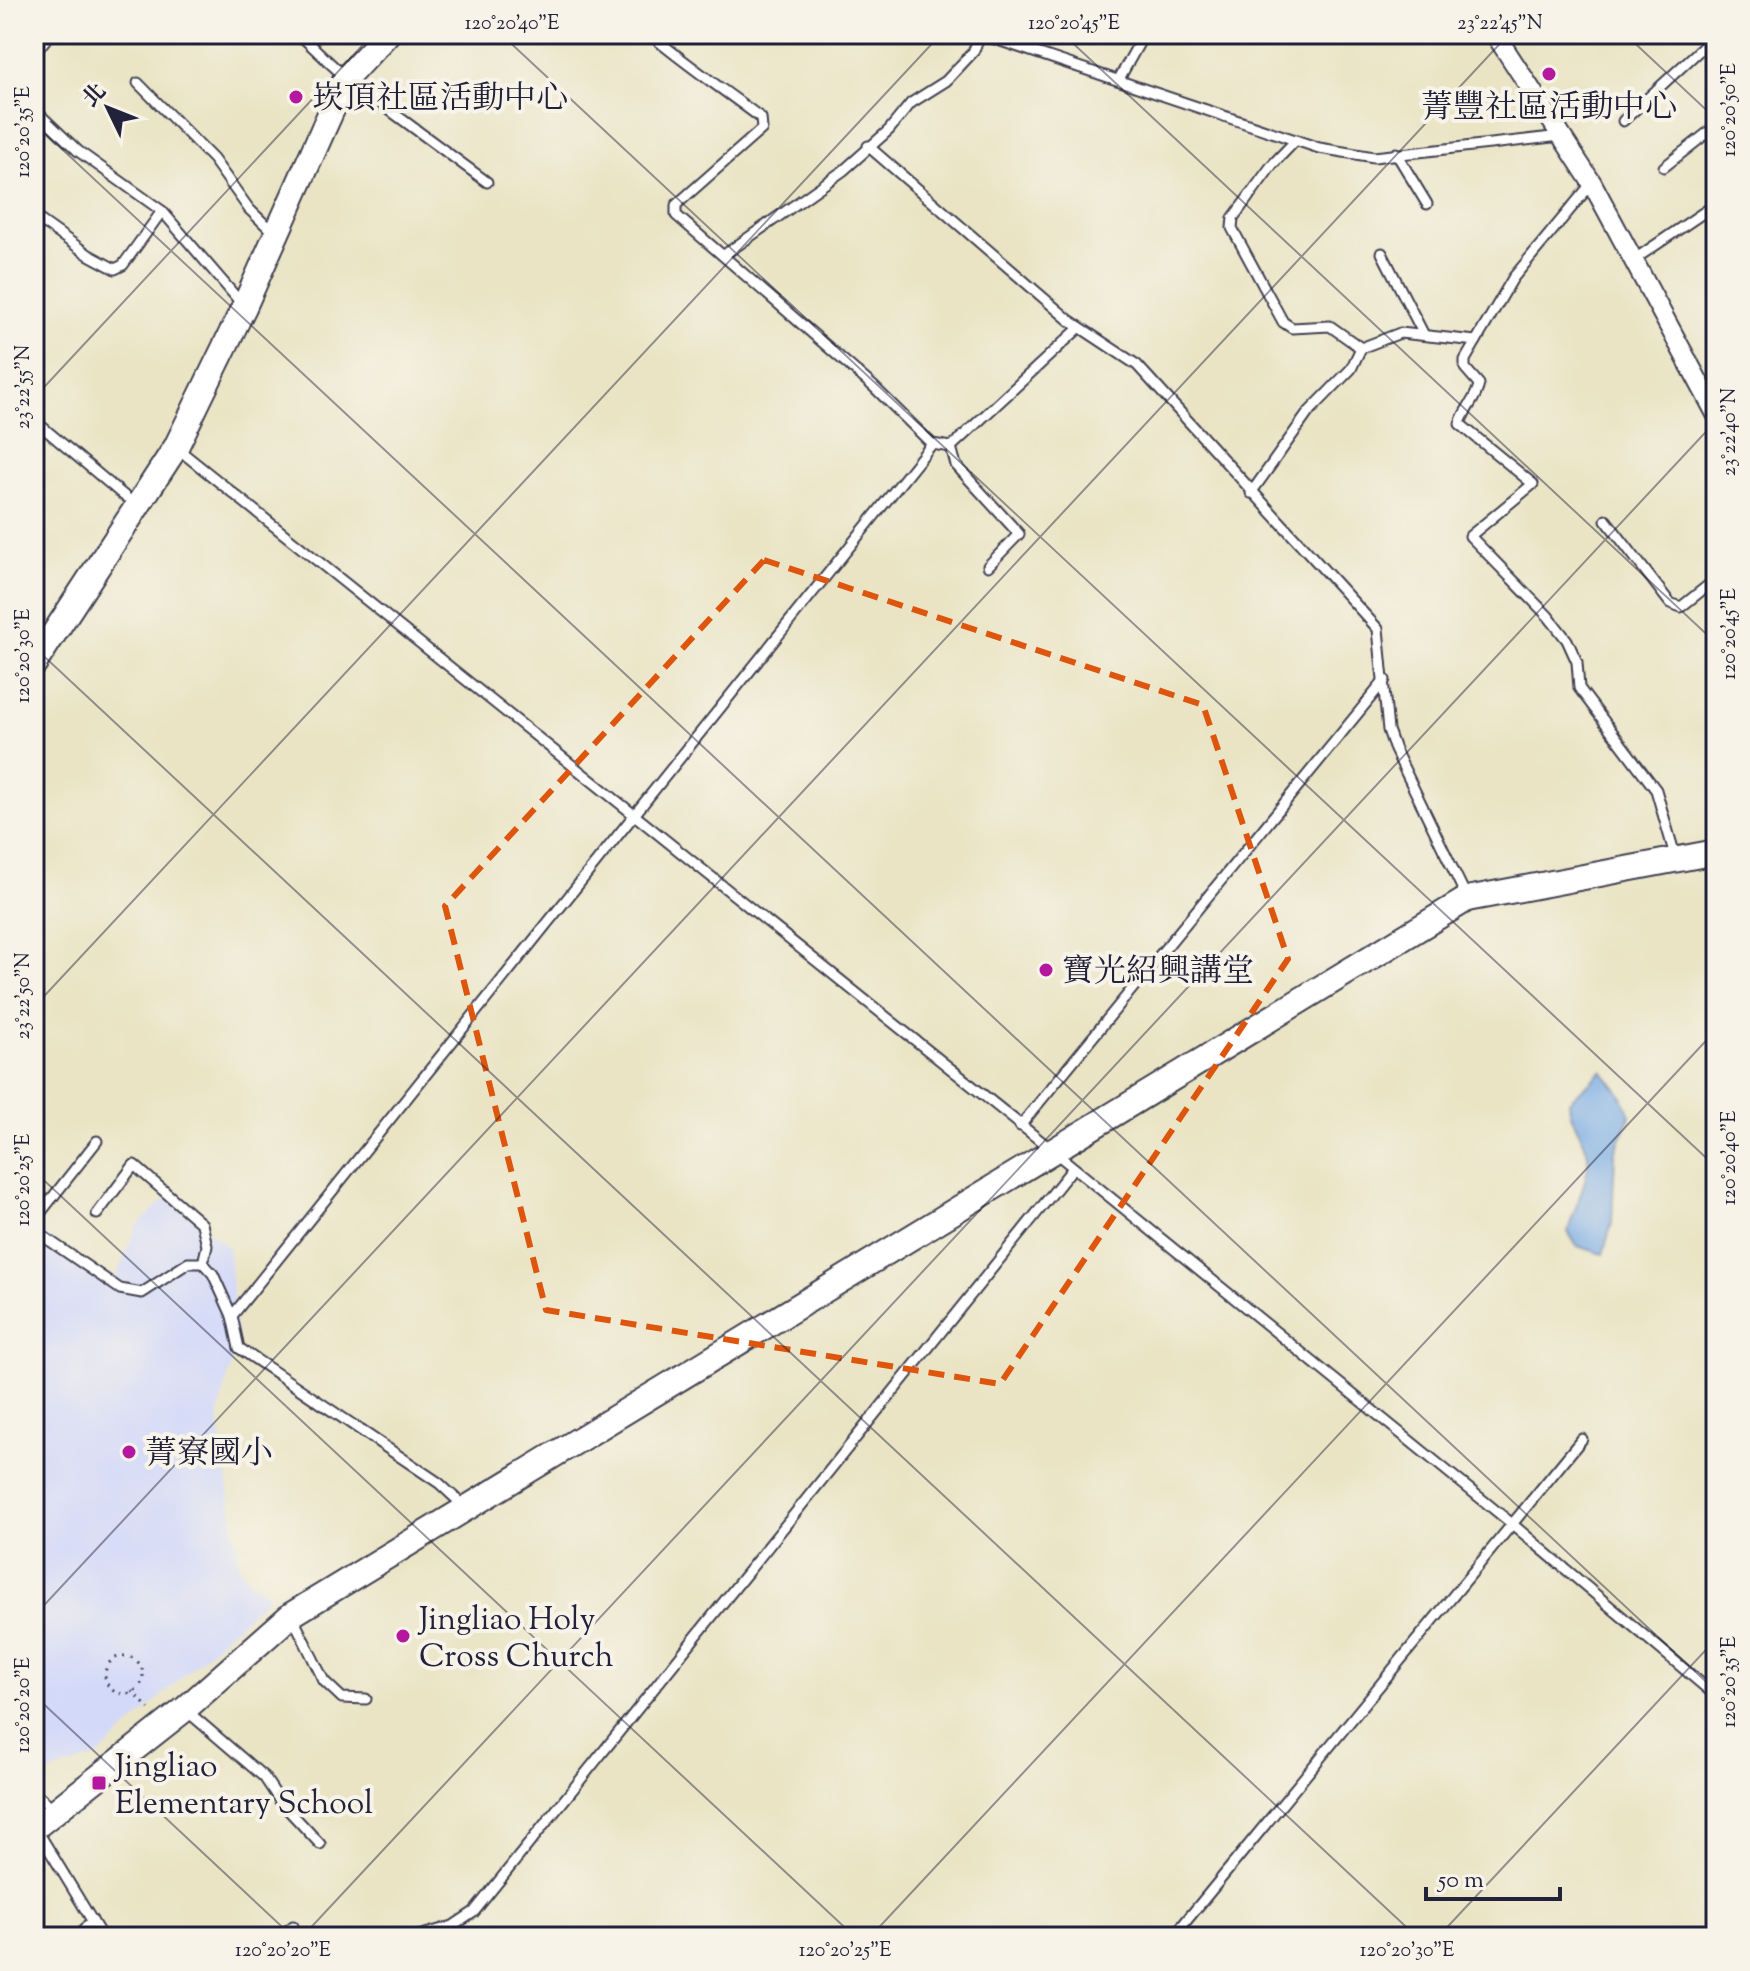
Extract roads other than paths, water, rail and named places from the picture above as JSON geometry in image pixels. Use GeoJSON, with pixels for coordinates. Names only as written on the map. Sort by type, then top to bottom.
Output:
{"type":"FeatureCollection","features":[{"type":"Feature","properties":{"kind":"street"},"geometry":{"type":"LineString","coordinates":[[34,664],[176,447],[244,307],[274,233],[346,78],[387,34]]}},
{"type":"Feature","properties":{"kind":"street"},"geometry":{"type":"LineString","coordinates":[[1495,34],[1565,136],[1621,240],[1635,259],[1716,414]]}},
{"type":"Feature","properties":{"kind":"street"},"geometry":{"type":"LineString","coordinates":[[34,1828],[163,1723],[185,1709],[291,1615],[1467,899],[1677,862],[1716,852]]}},
{"type":"Feature","properties":{"kind":"lane"},"geometry":{"type":"LineString","coordinates":[[34,54],[50,34]]}},
{"type":"Feature","properties":{"kind":"lane"},"geometry":{"type":"LineString","coordinates":[[299,34],[346,78],[487,182]]}},
{"type":"Feature","properties":{"kind":"lane"},"geometry":{"type":"LineString","coordinates":[[650,34],[685,64],[715,82],[761,118],[762,129],[676,205],[676,215],[874,387],[932,444],[951,447]]}},
{"type":"Feature","properties":{"kind":"lane"},"geometry":{"type":"LineString","coordinates":[[724,255],[844,170],[889,130],[911,103],[946,81],[973,52],[980,34],[1296,140],[1350,154],[1374,157],[1565,136]]}},
{"type":"Feature","properties":{"kind":"lane"},"geometry":{"type":"LineString","coordinates":[[1119,79],[1144,34]]}},
{"type":"Feature","properties":{"kind":"lane"},"geometry":{"type":"LineString","coordinates":[[1623,121],[1716,35]]}},
{"type":"Feature","properties":{"kind":"lane"},"geometry":{"type":"LineString","coordinates":[[138,83],[213,159],[249,209],[274,233]]}},
{"type":"Feature","properties":{"kind":"lane"},"geometry":{"type":"LineString","coordinates":[[34,109],[78,151],[162,211],[244,307]]}},
{"type":"Feature","properties":{"kind":"lane"},"geometry":{"type":"LineString","coordinates":[[1664,167],[1716,126]]}},
{"type":"Feature","properties":{"kind":"lane"},"geometry":{"type":"LineString","coordinates":[[1296,140],[1272,165],[1233,218],[1232,228],[1283,322],[1292,328],[1330,326],[1361,348]]}},
{"type":"Feature","properties":{"kind":"lane"},"geometry":{"type":"LineString","coordinates":[[868,146],[1079,328],[1137,365],[1378,629],[1388,730],[1467,899]]}},
{"type":"Feature","properties":{"kind":"lane"},"geometry":{"type":"LineString","coordinates":[[1396,153],[1427,204]]}},
{"type":"Feature","properties":{"kind":"lane"},"geometry":{"type":"LineString","coordinates":[[1592,183],[1513,278],[1476,341],[1465,368],[1479,384],[1478,394],[1463,411],[1460,424],[1533,484],[1470,536],[1548,616],[1567,640],[1577,662],[1579,688],[1656,790],[1677,862]]}},
{"type":"Feature","properties":{"kind":"lane"},"geometry":{"type":"LineString","coordinates":[[1635,259],[1716,204]]}},
{"type":"Feature","properties":{"kind":"lane"},"geometry":{"type":"LineString","coordinates":[[34,216],[89,255],[115,269],[123,265],[162,211]]}},
{"type":"Feature","properties":{"kind":"lane"},"geometry":{"type":"LineString","coordinates":[[1382,253],[1424,335]]}},
{"type":"Feature","properties":{"kind":"lane"},"geometry":{"type":"LineString","coordinates":[[951,447],[1079,328]]}},
{"type":"Feature","properties":{"kind":"lane"},"geometry":{"type":"LineString","coordinates":[[1251,493],[1308,413],[1351,369],[1361,348],[1400,333],[1476,341]]}},
{"type":"Feature","properties":{"kind":"lane"},"geometry":{"type":"LineString","coordinates":[[34,420],[138,507]]}},
{"type":"Feature","properties":{"kind":"lane"},"geometry":{"type":"LineString","coordinates":[[232,1316],[932,444]]}},
{"type":"Feature","properties":{"kind":"lane"},"geometry":{"type":"LineString","coordinates":[[176,447],[1052,1150],[1511,1523],[1716,1696]]}},
{"type":"Feature","properties":{"kind":"lane"},"geometry":{"type":"LineString","coordinates":[[951,447],[956,465],[1019,534],[988,566]]}},
{"type":"Feature","properties":{"kind":"lane"},"geometry":{"type":"LineString","coordinates":[[1606,520],[1670,603],[1681,607],[1690,603],[1716,579]]}},
{"type":"Feature","properties":{"kind":"lane"},"geometry":{"type":"LineString","coordinates":[[1020,1126],[1142,982],[1385,680]]}},
{"type":"Feature","properties":{"kind":"lane"},"geometry":{"type":"LineString","coordinates":[[34,1221],[97,1141]]}},
{"type":"Feature","properties":{"kind":"lane"},"geometry":{"type":"LineString","coordinates":[[97,1214],[134,1165],[202,1224],[207,1246],[203,1263]]}},
{"type":"Feature","properties":{"kind":"lane"},"geometry":{"type":"LineString","coordinates":[[415,1937],[453,1926],[474,1912],[1073,1168]]}},
{"type":"Feature","properties":{"kind":"lane"},"geometry":{"type":"LineString","coordinates":[[34,1230],[120,1289],[134,1294],[142,1293],[188,1263],[203,1263],[213,1274],[232,1316],[239,1348],[439,1483],[466,1508]]}},
{"type":"Feature","properties":{"kind":"lane"},"geometry":{"type":"LineString","coordinates":[[1173,1937],[1582,1439]]}},
{"type":"Feature","properties":{"kind":"lane"},"geometry":{"type":"LineString","coordinates":[[291,1615],[324,1681],[342,1698],[366,1699]]}},
{"type":"Feature","properties":{"kind":"lane"},"geometry":{"type":"LineString","coordinates":[[185,1709],[264,1777],[280,1801],[320,1844]]}},
{"type":"Feature","properties":{"kind":"lane"},"geometry":{"type":"LineString","coordinates":[[34,1792],[56,1812]]}},
{"type":"Feature","properties":{"kind":"lane"},"geometry":{"type":"LineString","coordinates":[[34,1828],[102,1937]]}},
{"type":"Feature","properties":{"kind":"lane"},"geometry":{"type":"LineString","coordinates":[[78,1937],[92,1920]]}},
{"type":"Feature","properties":{"kind":"lane"},"geometry":{"type":"LineString","coordinates":[[279,1937],[293,1926]]}},
{"type":"Feature","properties":{"kind":"water"},"geometry":{"type":"Polygon","coordinates":[[[1602,1071],[1619,1092],[1631,1115],[1615,1152],[1612,1222],[1603,1254],[1577,1246],[1568,1232],[1588,1162],[1586,1147],[1571,1115],[1569,1102],[1602,1071]]]}},
{"type":"Feature","properties":{"kind":"place","name":"菁豐社區活動中心"},"geometry":{"type":"Point","coordinates":[1549,74]}},
{"type":"Feature","properties":{"kind":"place","name":"崁頂社區活動中心"},"geometry":{"type":"Point","coordinates":[296,97]}},
{"type":"Feature","properties":{"kind":"place","name":"寶光紹興講堂"},"geometry":{"type":"Point","coordinates":[1046,970]}},
{"type":"Feature","properties":{"kind":"place","name":"菁寮國小"},"geometry":{"type":"Point","coordinates":[129,1452]}},
{"type":"Feature","properties":{"kind":"place","name":"Jingliao Holy Cross Church"},"geometry":{"type":"Point","coordinates":[403,1636]}},
{"type":"Feature","properties":{"kind":"place","name":"Jingliao Elementary School"},"geometry":{"type":"Point","coordinates":[99,1783]}}]}
